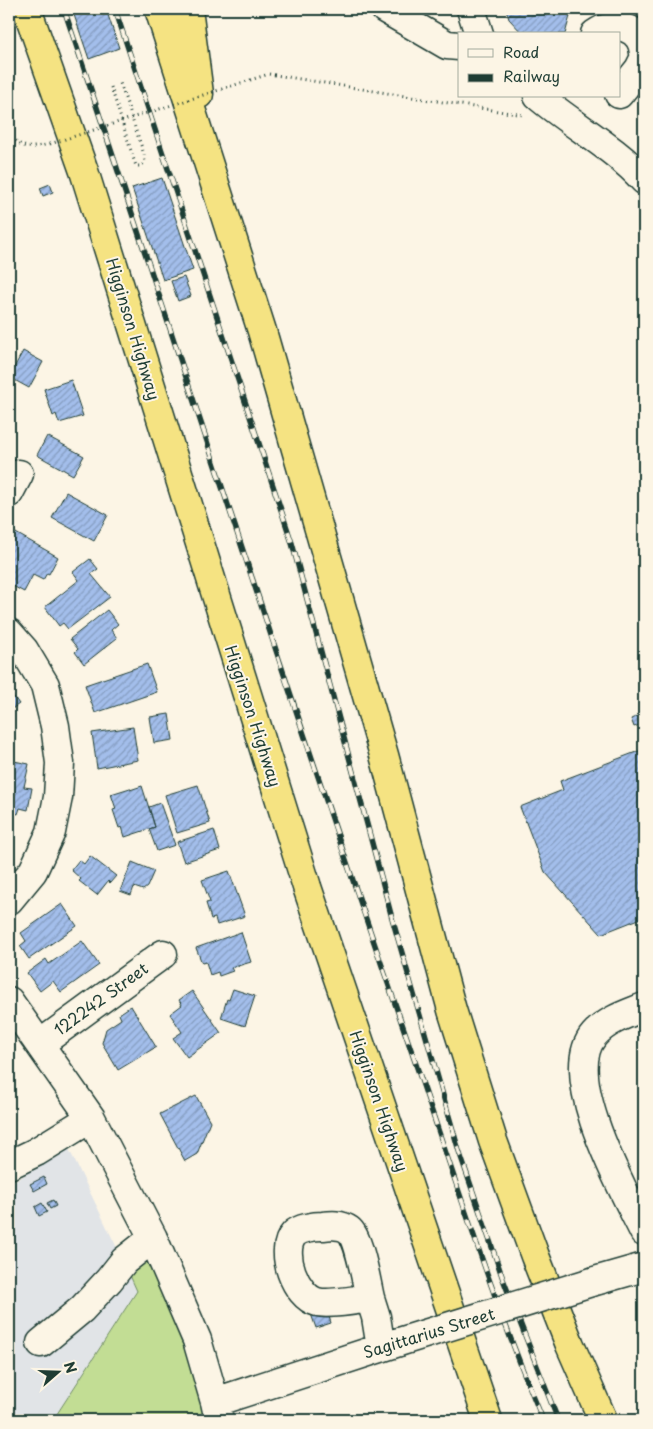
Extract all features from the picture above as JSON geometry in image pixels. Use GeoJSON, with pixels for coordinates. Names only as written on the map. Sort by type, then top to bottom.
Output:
{"type":"FeatureCollection","features":[{"type":"Feature","properties":{"kind":"highway","name":"Higginson Highway"},"geometry":{"type":"LineString","coordinates":[[27,9],[84,171],[308,887],[488,1420]]}},
{"type":"Feature","properties":{"kind":"highway"},"geometry":{"type":"LineString","coordinates":[[159,9],[262,331],[384,755],[452,1010],[493,1141],[570,1345],[603,1420]]}},
{"type":"Feature","properties":{"kind":"highway"},"geometry":{"type":"LineString","coordinates":[[188,9],[206,156]]}},
{"type":"Feature","properties":{"kind":"highway"},"geometry":{"type":"LineString","coordinates":[[9,12],[84,171]]}},
{"type":"Feature","properties":{"kind":"street"},"geometry":{"type":"LineString","coordinates":[[385,9],[447,44],[458,46]]}},
{"type":"Feature","properties":{"kind":"street"},"geometry":{"type":"LineString","coordinates":[[471,9],[478,32]]}},
{"type":"Feature","properties":{"kind":"street"},"geometry":{"type":"LineString","coordinates":[[598,32],[604,27],[614,26],[629,29],[639,37],[644,46],[644,53]]}},
{"type":"Feature","properties":{"kind":"street"},"geometry":{"type":"LineString","coordinates":[[620,93],[639,69],[644,59]]}},
{"type":"Feature","properties":{"kind":"street"},"geometry":{"type":"LineString","coordinates":[[550,102],[632,167],[644,180]]}},
{"type":"Feature","properties":{"kind":"street"},"geometry":{"type":"LineString","coordinates":[[9,633],[24,650],[45,685],[55,726],[60,763],[58,797],[51,832],[33,871],[9,900]]}},
{"type":"Feature","properties":{"kind":"street","name":"122242 Street"},"geometry":{"type":"LineString","coordinates":[[40,1044],[163,954]]}},
{"type":"Feature","properties":{"kind":"street"},"geometry":{"type":"LineString","coordinates":[[9,1002],[91,1118],[154,1238],[197,1340],[217,1411]]}},
{"type":"Feature","properties":{"kind":"street"},"geometry":{"type":"LineString","coordinates":[[644,1007],[616,1018],[594,1035],[583,1056],[583,1081],[594,1122],[644,1232]]}},
{"type":"Feature","properties":{"kind":"street"},"geometry":{"type":"LineString","coordinates":[[9,1165],[36,1152],[91,1118]]}},
{"type":"Feature","properties":{"kind":"street"},"geometry":{"type":"LineString","coordinates":[[41,1343],[82,1309],[124,1261],[154,1238]]}},
{"type":"Feature","properties":{"kind":"street","name":"Sagittarius Street"},"geometry":{"type":"LineString","coordinates":[[217,1411],[390,1345],[644,1267]]}},
{"type":"Feature","properties":{"kind":"street"},"geometry":{"type":"LineString","coordinates":[[370,1298],[376,1317],[390,1345]]}},
{"type":"Feature","properties":{"kind":"path"},"geometry":{"type":"LineString","coordinates":[[9,133],[16,142],[26,147],[34,148],[269,74],[541,118],[550,102]]}},
{"type":"Feature","properties":{"kind":"path"},"geometry":{"type":"LineString","coordinates":[[111,87],[136,166],[141,166],[145,162],[144,154],[120,83]]}},
{"type":"Feature","properties":{"kind":"shaded area"},"geometry":{"type":"Polygon","coordinates":[[[68,1147],[138,1291],[53,1420],[9,1420],[9,1185],[68,1147]]]}},
{"type":"Feature","properties":{"kind":"green space"},"geometry":{"type":"Polygon","coordinates":[[[154,1238],[219,1420],[53,1420],[137,1291],[124,1262],[154,1238]]]}},
{"type":"Feature","properties":{"kind":"building"},"geometry":{"type":"Polygon","coordinates":[[[72,9],[106,9],[119,48],[89,59],[72,9]]]}},
{"type":"Feature","properties":{"kind":"building"},"geometry":{"type":"Polygon","coordinates":[[[506,9],[572,9],[566,32],[521,32],[509,19],[506,9]]]}},
{"type":"Feature","properties":{"kind":"building"},"geometry":{"type":"Polygon","coordinates":[[[162,178],[193,270],[163,280],[132,188],[162,178]]]}},
{"type":"Feature","properties":{"kind":"building"},"geometry":{"type":"Polygon","coordinates":[[[50,184],[53,192],[43,196],[40,188],[50,184]]]}},
{"type":"Feature","properties":{"kind":"building"},"geometry":{"type":"Polygon","coordinates":[[[184,277],[191,296],[178,301],[171,281],[184,277]]]}},
{"type":"Feature","properties":{"kind":"building"},"geometry":{"type":"Polygon","coordinates":[[[23,351],[43,362],[29,388],[9,377],[23,351]]]}},
{"type":"Feature","properties":{"kind":"building"},"geometry":{"type":"Polygon","coordinates":[[[71,380],[83,416],[59,423],[56,414],[53,416],[44,389],[71,380]]]}},
{"type":"Feature","properties":{"kind":"building"},"geometry":{"type":"Polygon","coordinates":[[[47,436],[84,456],[73,475],[37,455],[47,436]]]}},
{"type":"Feature","properties":{"kind":"building"},"geometry":{"type":"Polygon","coordinates":[[[66,492],[108,515],[94,541],[52,518],[66,492]]]}},
{"type":"Feature","properties":{"kind":"building"},"geometry":{"type":"Polygon","coordinates":[[[14,532],[58,557],[49,574],[47,573],[43,580],[33,575],[24,592],[9,584],[9,542],[14,532]]]}},
{"type":"Feature","properties":{"kind":"building"},"geometry":{"type":"Polygon","coordinates":[[[90,559],[98,569],[91,574],[110,597],[68,629],[63,623],[59,626],[45,607],[79,580],[73,572],[90,559]]]}},
{"type":"Feature","properties":{"kind":"building"},"geometry":{"type":"Polygon","coordinates":[[[107,610],[118,624],[111,630],[117,638],[84,664],[75,652],[78,649],[70,639],[107,610]]]}},
{"type":"Feature","properties":{"kind":"building"},"geometry":{"type":"Polygon","coordinates":[[[147,664],[157,692],[95,713],[85,685],[147,664]]]}},
{"type":"Feature","properties":{"kind":"building"},"geometry":{"type":"Polygon","coordinates":[[[9,690],[19,704],[9,711],[9,690]]]}},
{"type":"Feature","properties":{"kind":"building"},"geometry":{"type":"Polygon","coordinates":[[[644,713],[644,723],[634,727],[631,719],[644,713]]]}},
{"type":"Feature","properties":{"kind":"building"},"geometry":{"type":"Polygon","coordinates":[[[169,714],[173,740],[154,743],[150,717],[169,714]]]}},
{"type":"Feature","properties":{"kind":"building"},"geometry":{"type":"Polygon","coordinates":[[[133,727],[138,760],[97,768],[92,733],[133,727]]]}},
{"type":"Feature","properties":{"kind":"building"},"geometry":{"type":"Polygon","coordinates":[[[644,749],[644,917],[601,934],[545,872],[520,807],[563,790],[560,781],[644,749]]]}},
{"type":"Feature","properties":{"kind":"building"},"geometry":{"type":"Polygon","coordinates":[[[9,760],[29,764],[24,787],[32,788],[28,810],[20,808],[18,814],[9,812],[9,760]]]}},
{"type":"Feature","properties":{"kind":"building"},"geometry":{"type":"Polygon","coordinates":[[[198,785],[210,823],[177,833],[165,795],[198,785]]]}},
{"type":"Feature","properties":{"kind":"building"},"geometry":{"type":"Polygon","coordinates":[[[142,786],[155,827],[125,837],[122,827],[119,828],[113,810],[116,809],[111,794],[142,786]]]}},
{"type":"Feature","properties":{"kind":"building"},"geometry":{"type":"Polygon","coordinates":[[[160,803],[175,845],[157,851],[149,829],[155,827],[149,807],[160,803]]]}},
{"type":"Feature","properties":{"kind":"building"},"geometry":{"type":"Polygon","coordinates":[[[214,830],[220,850],[184,862],[177,842],[214,830]]]}},
{"type":"Feature","properties":{"kind":"building"},"geometry":{"type":"Polygon","coordinates":[[[90,856],[116,876],[110,883],[108,881],[97,895],[79,881],[81,879],[71,870],[79,860],[84,864],[90,856]]]}},
{"type":"Feature","properties":{"kind":"building"},"geometry":{"type":"Polygon","coordinates":[[[132,862],[154,871],[147,887],[143,890],[134,887],[131,895],[120,891],[132,862]]]}},
{"type":"Feature","properties":{"kind":"building"},"geometry":{"type":"Polygon","coordinates":[[[229,871],[245,916],[217,925],[215,918],[211,919],[206,903],[210,902],[202,880],[229,871]]]}},
{"type":"Feature","properties":{"kind":"building"},"geometry":{"type":"Polygon","coordinates":[[[62,904],[77,926],[29,959],[20,946],[26,941],[21,933],[62,904]]]}},
{"type":"Feature","properties":{"kind":"building"},"geometry":{"type":"Polygon","coordinates":[[[241,932],[251,962],[231,968],[233,971],[219,976],[218,972],[210,975],[206,962],[202,963],[196,948],[241,932]]]}},
{"type":"Feature","properties":{"kind":"building"},"geometry":{"type":"Polygon","coordinates":[[[82,941],[99,965],[61,992],[53,981],[40,991],[27,973],[46,959],[49,964],[82,941]]]}},
{"type":"Feature","properties":{"kind":"building"},"geometry":{"type":"Polygon","coordinates":[[[233,989],[255,996],[245,1026],[221,1018],[227,999],[229,1000],[233,989]]]}},
{"type":"Feature","properties":{"kind":"building"},"geometry":{"type":"Polygon","coordinates":[[[192,991],[221,1033],[187,1057],[173,1038],[182,1032],[170,1014],[182,1005],[179,1000],[192,991]]]}},
{"type":"Feature","properties":{"kind":"building"},"geometry":{"type":"Polygon","coordinates":[[[131,1006],[156,1047],[118,1070],[102,1043],[106,1029],[121,1019],[119,1014],[131,1006]]]}},
{"type":"Feature","properties":{"kind":"building"},"geometry":{"type":"Polygon","coordinates":[[[196,1096],[210,1121],[197,1154],[185,1161],[160,1114],[196,1096]]]}},
{"type":"Feature","properties":{"kind":"building"},"geometry":{"type":"Polygon","coordinates":[[[44,1177],[47,1184],[34,1191],[30,1184],[44,1177]]]}},
{"type":"Feature","properties":{"kind":"building"},"geometry":{"type":"Polygon","coordinates":[[[53,1200],[56,1206],[50,1209],[47,1203],[53,1200]]]}},
{"type":"Feature","properties":{"kind":"building"},"geometry":{"type":"Polygon","coordinates":[[[42,1203],[47,1212],[39,1216],[35,1207],[42,1203]]]}},
{"type":"Feature","properties":{"kind":"building"},"geometry":{"type":"Polygon","coordinates":[[[327,1310],[331,1323],[316,1328],[311,1314],[327,1310]]]}},
{"type":"Feature","properties":{"kind":"building"},"geometry":{"type":"Polygon","coordinates":[[[325,1414],[327,1420],[307,1420],[306,1418],[325,1414]]]}},
{"type":"Feature","properties":{"kind":"railway"},"geometry":{"type":"LineString","coordinates":[[64,9],[357,892],[486,1271],[543,1420]]}},
{"type":"Feature","properties":{"kind":"railway"},"geometry":{"type":"LineString","coordinates":[[115,9],[292,543],[392,918],[459,1151],[503,1279],[558,1420]]}}]}
